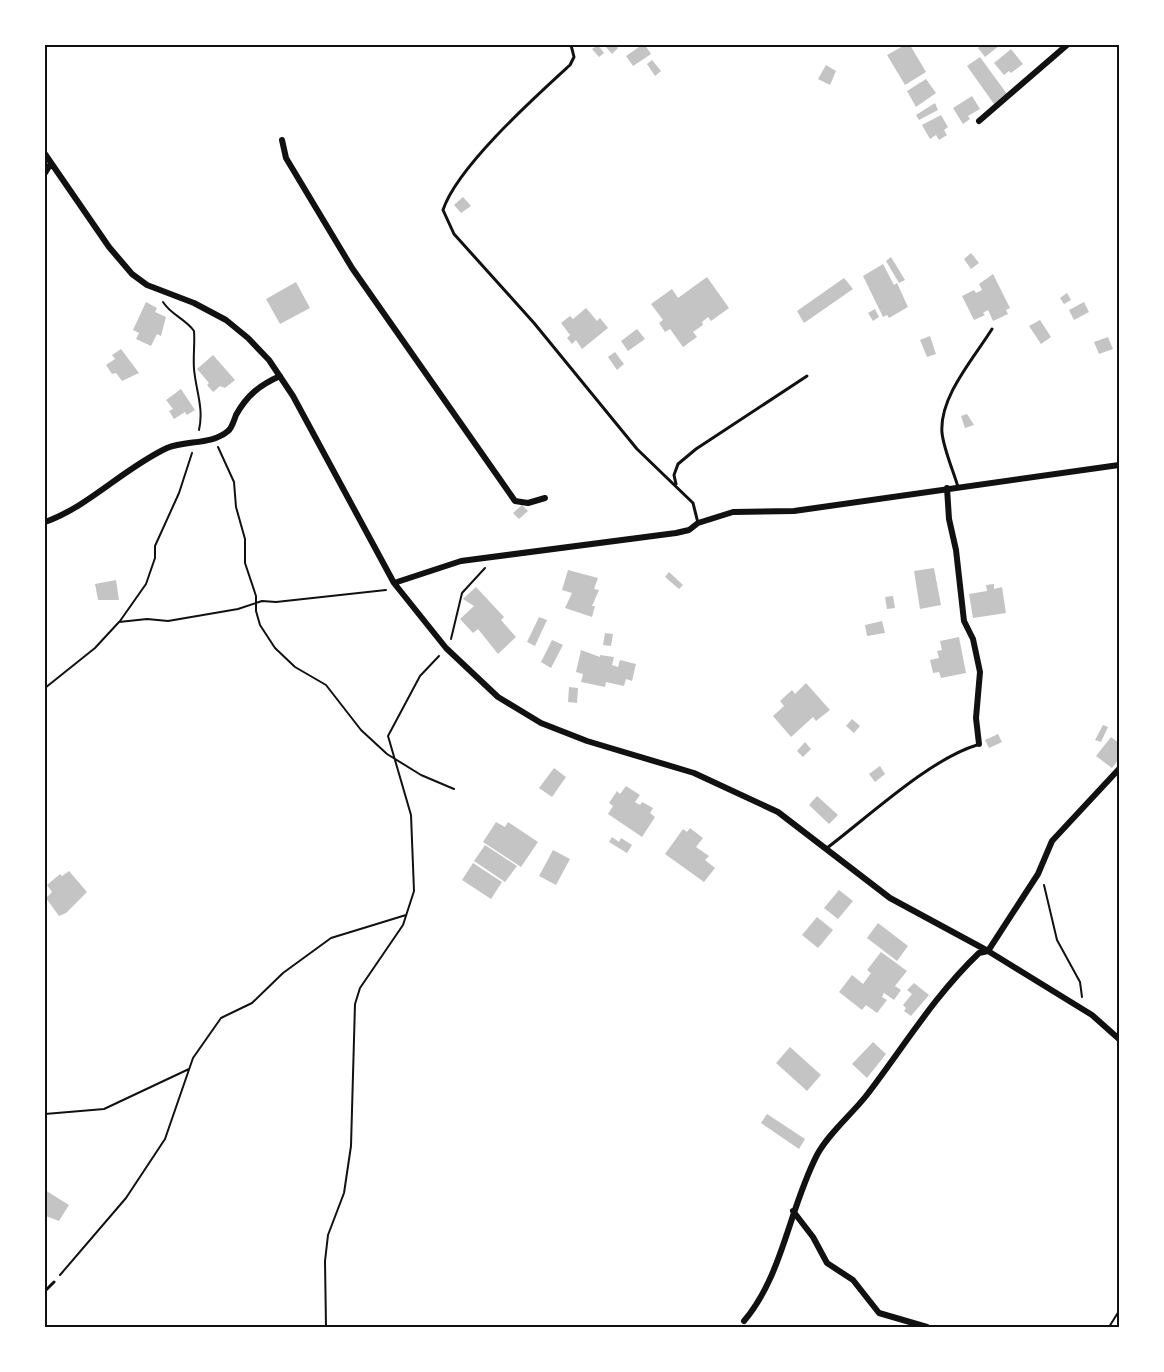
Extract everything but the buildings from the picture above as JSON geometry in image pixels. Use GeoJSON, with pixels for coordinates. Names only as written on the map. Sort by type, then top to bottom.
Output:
{"type":"FeatureCollection","features":[{"type":"Feature","properties":{"kind":"street"},"geometry":{"type":"LineString","coordinates":[[979,121],[1067,45]]}},
{"type":"Feature","properties":{"kind":"street"},"geometry":{"type":"LineString","coordinates":[[282,140],[286,158],[352,268],[475,447],[515,501],[528,503],[545,498]]}},
{"type":"Feature","properties":{"kind":"street"},"geometry":{"type":"LineString","coordinates":[[45,154],[109,247],[132,274],[147,285],[194,303],[226,320],[258,348],[293,396],[394,583],[447,648],[498,697],[530,718],[587,741],[694,773],[778,812],[890,898],[988,951],[1076,1005],[1098,1020],[1119,1039]]}},
{"type":"Feature","properties":{"kind":"street"},"geometry":{"type":"LineString","coordinates":[[45,173],[51,163]]}},
{"type":"Feature","properties":{"kind":"street"},"geometry":{"type":"LineString","coordinates":[[45,522],[70,511],[151,456],[185,442],[215,438],[230,430],[244,401],[254,390],[280,376]]}},
{"type":"Feature","properties":{"kind":"street"},"geometry":{"type":"LineString","coordinates":[[394,583],[438,567],[492,556],[676,533],[733,512],[794,511],[1119,465]]}},
{"type":"Feature","properties":{"kind":"street"},"geometry":{"type":"LineString","coordinates":[[947,488],[949,519],[956,550],[964,621],[973,639],[980,672],[976,718],[979,744]]}},
{"type":"Feature","properties":{"kind":"street"},"geometry":{"type":"LineString","coordinates":[[744,1321],[752,1311],[780,1260],[793,1211],[818,1153],[864,1098],[908,1035],[954,978],[979,953],[988,951],[1041,868],[1052,842],[1119,769]]}},
{"type":"Feature","properties":{"kind":"street"},"geometry":{"type":"LineString","coordinates":[[793,1211],[813,1236],[827,1263],[853,1281],[879,1313],[927,1327]]}},
{"type":"Feature","properties":{"kind":"lane"},"geometry":{"type":"LineString","coordinates":[[571,45],[574,57],[570,66],[514,118],[474,162],[447,198],[443,210],[446,222],[454,234],[534,323],[637,448],[693,503],[698,523]]}},
{"type":"Feature","properties":{"kind":"lane"},"geometry":{"type":"LineString","coordinates":[[958,487],[942,433],[944,412],[954,390],[992,329]]}},
{"type":"Feature","properties":{"kind":"lane"},"geometry":{"type":"LineString","coordinates":[[676,486],[674,475],[678,464],[807,376]]}},
{"type":"Feature","properties":{"kind":"lane"},"geometry":{"type":"LineString","coordinates":[[827,849],[936,765],[960,750],[979,744]]}},
{"type":"Feature","properties":{"kind":"lane"},"geometry":{"type":"LineString","coordinates":[[45,1291],[54,1282]]}},
{"type":"Feature","properties":{"kind":"path"},"geometry":{"type":"LineString","coordinates":[[215,438],[234,482],[236,507],[245,539],[246,563],[256,596],[254,603],[260,625],[275,648],[295,667],[326,685],[361,730],[394,757],[421,775],[454,789]]}},
{"type":"Feature","properties":{"kind":"path"},"geometry":{"type":"LineString","coordinates":[[326,1327],[325,1261],[328,1235],[344,1193],[351,1146],[356,1004],[360,988],[403,925],[414,891],[415,855],[411,838],[411,815],[388,736],[420,676],[447,648],[453,634],[462,593],[485,569],[492,556]]}},
{"type":"Feature","properties":{"kind":"path"},"geometry":{"type":"LineString","coordinates":[[45,688],[95,648],[119,622],[168,621],[238,609],[254,603],[386,590],[401,592]]}},
{"type":"Feature","properties":{"kind":"path"},"geometry":{"type":"LineString","coordinates":[[1041,868],[1045,896],[1057,940],[1080,982],[1082,998],[1076,1005]]}},
{"type":"Feature","properties":{"kind":"path"},"geometry":{"type":"LineString","coordinates":[[54,1282],[126,1198],[165,1139],[198,1047],[222,1018],[252,1003],[283,973],[331,938],[406,915]]}},
{"type":"Feature","properties":{"kind":"path"},"geometry":{"type":"LineString","coordinates":[[45,1114],[104,1108],[189,1069]]}},
{"type":"Feature","properties":{"kind":"path"},"geometry":{"type":"LineString","coordinates":[[1109,1327],[1119,1311]]}}]}
